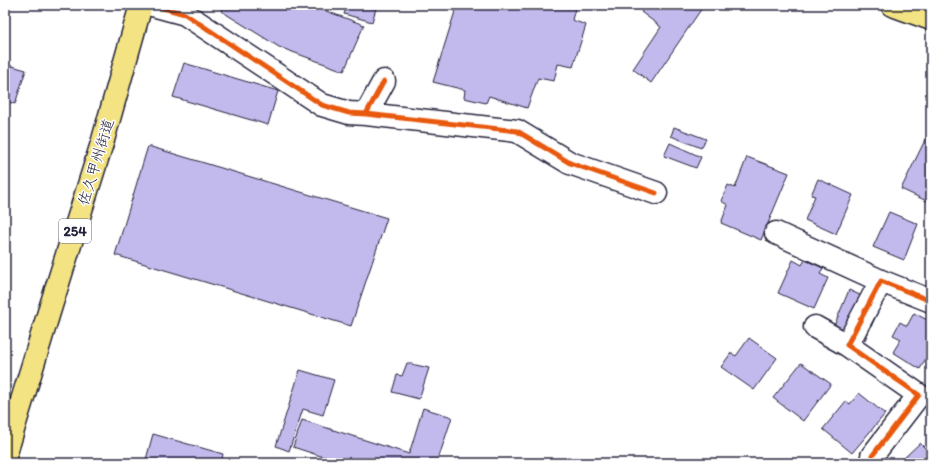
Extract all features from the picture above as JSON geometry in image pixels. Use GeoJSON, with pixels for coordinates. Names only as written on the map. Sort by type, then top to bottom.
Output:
{"type":"FeatureCollection","features":[{"type":"Feature","properties":{"kind":"highway","name":"佐久甲州街道"},"geometry":{"type":"LineString","coordinates":[[5,456],[103,140],[141,5]]}},
{"type":"Feature","properties":{"kind":"highway"},"geometry":{"type":"LineString","coordinates":[[892,5],[931,19]]}},
{"type":"Feature","properties":{"kind":"street"},"geometry":{"type":"LineString","coordinates":[[152,5],[185,14],[322,105],[349,113],[517,131],[570,163],[656,193]]}},
{"type":"Feature","properties":{"kind":"street"},"geometry":{"type":"LineString","coordinates":[[366,114],[384,81]]}},
{"type":"Feature","properties":{"kind":"street"},"geometry":{"type":"LineString","coordinates":[[776,233],[881,281],[931,301]]}},
{"type":"Feature","properties":{"kind":"street"},"geometry":{"type":"LineString","coordinates":[[848,345],[881,281]]}},
{"type":"Feature","properties":{"kind":"street"},"geometry":{"type":"LineString","coordinates":[[815,327],[848,345],[925,399],[872,456],[874,463]]}},
{"type":"Feature","properties":{"kind":"building"},"geometry":{"type":"Polygon","coordinates":[[[219,5],[310,5],[364,25],[344,71],[279,47],[221,11],[223,6],[219,5]]]}},
{"type":"Feature","properties":{"kind":"building"},"geometry":{"type":"Polygon","coordinates":[[[347,5],[377,5],[372,22],[344,14],[347,5]]]}},
{"type":"Feature","properties":{"kind":"building"},"geometry":{"type":"Polygon","coordinates":[[[457,5],[576,5],[572,20],[586,25],[573,67],[558,64],[554,81],[538,78],[527,108],[489,96],[486,103],[464,98],[465,90],[433,82],[457,5]]]}},
{"type":"Feature","properties":{"kind":"building"},"geometry":{"type":"Polygon","coordinates":[[[647,5],[704,5],[651,83],[633,69],[661,27],[641,12],[647,5]]]}},
{"type":"Feature","properties":{"kind":"building"},"geometry":{"type":"Polygon","coordinates":[[[184,63],[278,91],[268,125],[173,97],[184,63]]]}},
{"type":"Feature","properties":{"kind":"building"},"geometry":{"type":"Polygon","coordinates":[[[5,64],[26,70],[15,104],[5,101],[5,64]]]}},
{"type":"Feature","properties":{"kind":"building"},"geometry":{"type":"Polygon","coordinates":[[[674,127],[706,139],[701,148],[671,136],[674,127]]]}},
{"type":"Feature","properties":{"kind":"building"},"geometry":{"type":"Polygon","coordinates":[[[931,130],[931,203],[901,189],[931,130]]]}},
{"type":"Feature","properties":{"kind":"building"},"geometry":{"type":"Polygon","coordinates":[[[670,143],[701,157],[696,168],[664,156],[670,143]]]}},
{"type":"Feature","properties":{"kind":"building"},"geometry":{"type":"Polygon","coordinates":[[[148,146],[387,218],[351,326],[115,255],[148,146]]]}},
{"type":"Feature","properties":{"kind":"building"},"geometry":{"type":"Polygon","coordinates":[[[747,157],[789,173],[761,240],[721,223],[728,205],[721,201],[728,185],[735,188],[747,157]]]}},
{"type":"Feature","properties":{"kind":"building"},"geometry":{"type":"Polygon","coordinates":[[[818,179],[853,195],[836,234],[805,220],[815,196],[811,195],[818,179]]]}},
{"type":"Feature","properties":{"kind":"building"},"geometry":{"type":"Polygon","coordinates":[[[889,212],[918,224],[904,260],[873,247],[889,212]]]}},
{"type":"Feature","properties":{"kind":"building"},"geometry":{"type":"Polygon","coordinates":[[[793,260],[802,265],[805,260],[823,268],[820,274],[828,278],[814,309],[778,293],[793,260]]]}},
{"type":"Feature","properties":{"kind":"building"},"geometry":{"type":"Polygon","coordinates":[[[849,290],[881,305],[865,340],[834,326],[849,290]]]}},
{"type":"Feature","properties":{"kind":"building"},"geometry":{"type":"Polygon","coordinates":[[[914,313],[931,322],[931,349],[920,369],[893,352],[901,339],[893,335],[900,322],[907,326],[914,313]]]}},
{"type":"Feature","properties":{"kind":"building"},"geometry":{"type":"Polygon","coordinates":[[[749,338],[777,358],[754,390],[721,367],[731,353],[736,356],[749,338]]]}},
{"type":"Feature","properties":{"kind":"building"},"geometry":{"type":"Polygon","coordinates":[[[407,363],[429,368],[419,399],[392,392],[397,375],[402,376],[407,363]]]}},
{"type":"Feature","properties":{"kind":"building"},"geometry":{"type":"Polygon","coordinates":[[[801,363],[831,384],[803,421],[773,398],[801,363]]]}},
{"type":"Feature","properties":{"kind":"building"},"geometry":{"type":"Polygon","coordinates":[[[300,370],[334,380],[323,415],[303,409],[289,451],[276,446],[300,370]]]}},
{"type":"Feature","properties":{"kind":"building"},"geometry":{"type":"Polygon","coordinates":[[[859,393],[885,414],[852,453],[823,429],[846,401],[850,404],[859,393]]]}},
{"type":"Feature","properties":{"kind":"building"},"geometry":{"type":"Polygon","coordinates":[[[423,408],[452,417],[437,463],[342,463],[293,447],[302,420],[409,454],[423,408]]]}},
{"type":"Feature","properties":{"kind":"building"},"geometry":{"type":"Polygon","coordinates":[[[153,434],[223,454],[221,463],[145,463],[153,434]]]}},
{"type":"Feature","properties":{"kind":"building"},"geometry":{"type":"Polygon","coordinates":[[[920,443],[931,454],[931,463],[911,463],[905,457],[920,443]]]}},
{"type":"Feature","properties":{"kind":"cycle path"},"geometry":{"type":"LineString","coordinates":[[152,5],[185,14],[322,105],[349,113],[366,114],[384,81]]}},
{"type":"Feature","properties":{"kind":"cycle path"},"geometry":{"type":"LineString","coordinates":[[366,114],[517,131],[570,163],[656,193]]}},
{"type":"Feature","properties":{"kind":"cycle path"},"geometry":{"type":"LineString","coordinates":[[874,463],[872,456],[919,395],[847,345],[881,281],[931,301]]}}]}
